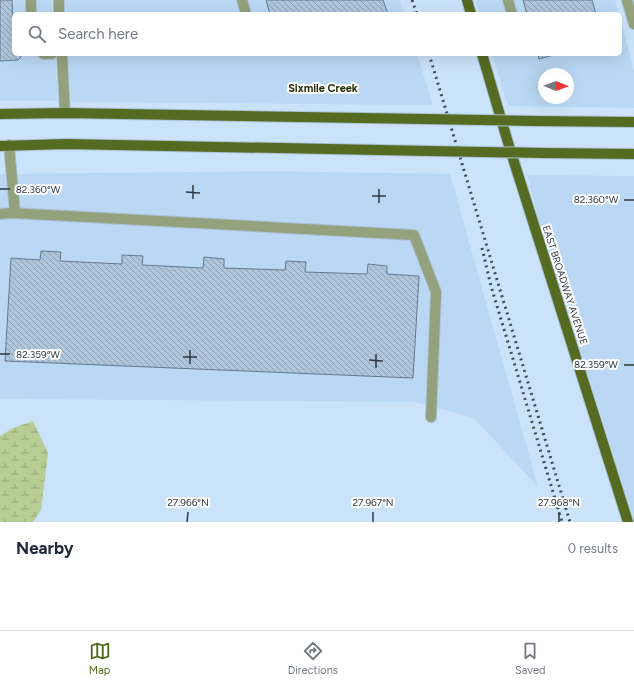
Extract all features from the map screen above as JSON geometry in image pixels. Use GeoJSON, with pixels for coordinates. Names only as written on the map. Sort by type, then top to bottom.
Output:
{"type":"FeatureCollection","features":[{"type":"Feature","properties":{"kind":"main road"},"geometry":{"type":"LineString","coordinates":[[467,0],[470,12]]}},
{"type":"Feature","properties":{"kind":"main road","name":"EAST BROADWAY AVENUE"},"geometry":{"type":"LineString","coordinates":[[483,56],[511,153],[630,521]]}},
{"type":"Feature","properties":{"kind":"main road"},"geometry":{"type":"LineString","coordinates":[[0,114],[65,113],[634,122]]}},
{"type":"Feature","properties":{"kind":"main road"},"geometry":{"type":"LineString","coordinates":[[4,146],[66,144],[634,154]]}},
{"type":"Feature","properties":{"kind":"street"},"geometry":{"type":"LineString","coordinates":[[30,0],[31,12]]}},
{"type":"Feature","properties":{"kind":"street"},"geometry":{"type":"LineString","coordinates":[[59,0],[59,12]]}},
{"type":"Feature","properties":{"kind":"street"},"geometry":{"type":"LineString","coordinates":[[242,0],[245,12]]}},
{"type":"Feature","properties":{"kind":"street"},"geometry":{"type":"LineString","coordinates":[[508,0],[511,12]]}},
{"type":"Feature","properties":{"kind":"street"},"geometry":{"type":"LineString","coordinates":[[627,0],[634,24]]}},
{"type":"Feature","properties":{"kind":"street"},"geometry":{"type":"LineString","coordinates":[[62,56],[65,113]]}},
{"type":"Feature","properties":{"kind":"street"},"geometry":{"type":"LineString","coordinates":[[4,146],[15,213]]}},
{"type":"Feature","properties":{"kind":"street"},"geometry":{"type":"LineString","coordinates":[[0,214],[15,213],[414,235],[436,292],[431,417]]}},
{"type":"Feature","properties":{"kind":"shaded area"},"geometry":{"type":"Polygon","coordinates":[[[0,0],[52,0],[53,12],[12,12],[12,56],[55,56],[58,101],[0,101],[0,0]]]}},
{"type":"Feature","properties":{"kind":"shaded area"},"geometry":{"type":"Polygon","coordinates":[[[65,0],[400,0],[404,12],[66,12],[65,0]]]}},
{"type":"Feature","properties":{"kind":"shaded area"},"geometry":{"type":"Polygon","coordinates":[[[475,0],[615,0],[618,12],[479,12],[475,0]]]}},
{"type":"Feature","properties":{"kind":"shaded area"},"geometry":{"type":"Polygon","coordinates":[[[622,25],[634,71],[634,108],[508,106],[493,56],[622,56],[622,25]]]}},
{"type":"Feature","properties":{"kind":"shaded area"},"geometry":{"type":"Polygon","coordinates":[[[68,56],[418,56],[433,105],[71,102],[68,56]]]}},
{"type":"Feature","properties":{"kind":"shaded area"},"geometry":{"type":"Polygon","coordinates":[[[268,171],[450,174],[538,487],[474,418],[415,402],[0,399],[0,174],[268,171]]]}},
{"type":"Feature","properties":{"kind":"shaded area"},"geometry":{"type":"Polygon","coordinates":[[[527,175],[634,176],[634,519],[538,217],[527,175]]]}},
{"type":"Feature","properties":{"kind":"green space"},"geometry":{"type":"Polygon","coordinates":[[[33,421],[48,453],[41,510],[33,522],[0,522],[0,436],[13,428],[33,421]]]}},
{"type":"Feature","properties":{"kind":"building"},"geometry":{"type":"Polygon","coordinates":[[[0,0],[12,0],[12,56],[21,57],[18,60],[0,61],[0,0]]]}},
{"type":"Feature","properties":{"kind":"building"},"geometry":{"type":"Polygon","coordinates":[[[266,0],[383,0],[387,12],[269,12],[266,0]]]}},
{"type":"Feature","properties":{"kind":"building"},"geometry":{"type":"Polygon","coordinates":[[[523,0],[592,0],[595,12],[526,12],[523,0]]]}},
{"type":"Feature","properties":{"kind":"building"},"geometry":{"type":"Polygon","coordinates":[[[538,56],[550,56],[539,59],[538,56]]]}},
{"type":"Feature","properties":{"kind":"building"},"geometry":{"type":"Polygon","coordinates":[[[41,251],[61,252],[60,261],[122,264],[122,255],[143,256],[142,265],[203,268],[204,257],[224,259],[224,268],[285,270],[286,261],[306,262],[305,272],[367,274],[368,264],[387,266],[387,274],[419,276],[413,378],[5,361],[11,258],[40,260],[41,251]]]}},
{"type":"Feature","properties":{"kind":"railway"},"geometry":{"type":"LineString","coordinates":[[412,0],[416,12]]}},
{"type":"Feature","properties":{"kind":"railway"},"geometry":{"type":"LineString","coordinates":[[430,56],[570,522]]}},
{"type":"Feature","properties":{"kind":"railway"},"geometry":{"type":"LineString","coordinates":[[482,248],[491,286],[562,522]]}},
{"type":"Feature","properties":{"kind":"district","name":"Sixmile Creek"},"geometry":{"type":"Point","coordinates":[323,88]}}]}
